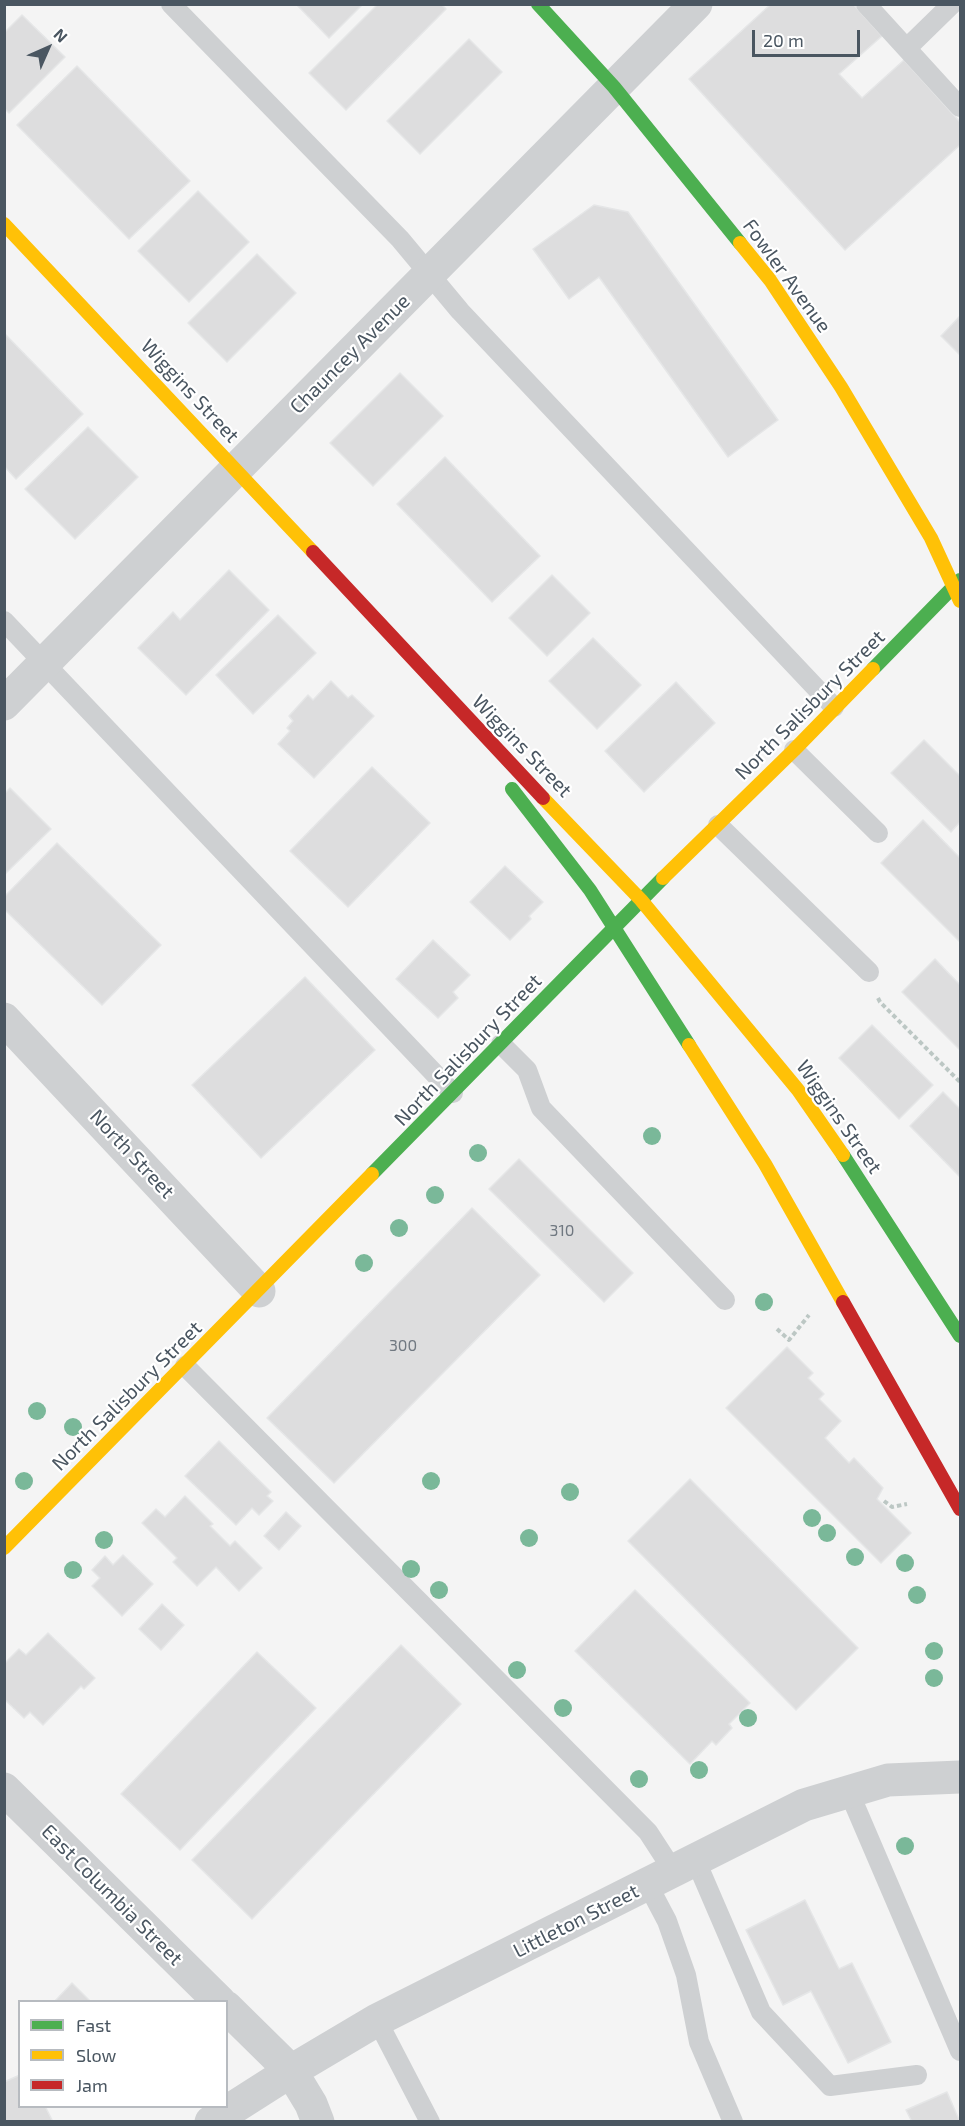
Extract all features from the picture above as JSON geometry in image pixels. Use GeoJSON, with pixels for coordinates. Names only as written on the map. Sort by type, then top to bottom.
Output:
{"type":"FeatureCollection","features":[{"type":"Feature","properties":{"kind":"main road","name":"Fowler Avenue"},"geometry":{"type":"LineString","coordinates":[[538,4],[614,87],[770,280],[841,387],[931,538],[957,583],[960,601]]}},
{"type":"Feature","properties":{"kind":"main road","name":"Wiggins Street"},"geometry":{"type":"LineString","coordinates":[[4,224],[641,900],[798,1090],[883,1215],[960,1336]]}},
{"type":"Feature","properties":{"kind":"main road","name":"North Salisbury Street"},"geometry":{"type":"LineString","coordinates":[[4,1548],[641,900],[794,750],[957,583]]}},
{"type":"Feature","properties":{"kind":"main road"},"geometry":{"type":"LineString","coordinates":[[470,721],[516,795],[590,890],[765,1164],[960,1509]]}},
{"type":"Feature","properties":{"kind":"street","name":"Chauncey Avenue"},"geometry":{"type":"LineString","coordinates":[[4,704],[696,4]]}},
{"type":"Feature","properties":{"kind":"street","name":"North Street"},"geometry":{"type":"LineString","coordinates":[[4,1019],[259,1291]]}},
{"type":"Feature","properties":{"kind":"street","name":"Littleton Street"},"geometry":{"type":"LineString","coordinates":[[212,2121],[291,2070],[377,2020],[804,1805],[888,1780],[960,1777]]}},
{"type":"Feature","properties":{"kind":"street","name":"East Columbia Street"},"geometry":{"type":"LineString","coordinates":[[4,1789],[219,2000]]}},
{"type":"Feature","properties":{"kind":"street"},"geometry":{"type":"LineString","coordinates":[[228,2009],[291,2070],[318,2121]]}},
{"type":"Feature","properties":{"kind":"lane"},"geometry":{"type":"LineString","coordinates":[[171,4],[400,239],[468,320],[834,707]]}},
{"type":"Feature","properties":{"kind":"lane"},"geometry":{"type":"LineString","coordinates":[[866,4],[960,107]]}},
{"type":"Feature","properties":{"kind":"lane"},"geometry":{"type":"LineString","coordinates":[[907,48],[952,4]]}},
{"type":"Feature","properties":{"kind":"lane"},"geometry":{"type":"LineString","coordinates":[[4,621],[453,1093]]}},
{"type":"Feature","properties":{"kind":"lane"},"geometry":{"type":"LineString","coordinates":[[794,750],[878,833]]}},
{"type":"Feature","properties":{"kind":"lane"},"geometry":{"type":"LineString","coordinates":[[718,825],[868,972]]}},
{"type":"Feature","properties":{"kind":"lane"},"geometry":{"type":"LineString","coordinates":[[501,1044],[527,1070],[541,1108],[725,1300]]}},
{"type":"Feature","properties":{"kind":"lane"},"geometry":{"type":"LineString","coordinates":[[185,1366],[648,1832],[761,2012],[830,2086],[917,2075]]}},
{"type":"Feature","properties":{"kind":"lane"},"geometry":{"type":"LineString","coordinates":[[849,1792],[960,2051]]}},
{"type":"Feature","properties":{"kind":"lane"},"geometry":{"type":"LineString","coordinates":[[673,1872],[668,1921],[686,1975],[699,2042],[734,2121]]}},
{"type":"Feature","properties":{"kind":"lane"},"geometry":{"type":"LineString","coordinates":[[377,2020],[430,2121]]}},
{"type":"Feature","properties":{"kind":"path"},"geometry":{"type":"LineString","coordinates":[[868,972],[880,1002],[960,1082]]}},
{"type":"Feature","properties":{"kind":"path"},"geometry":{"type":"LineString","coordinates":[[777,1329],[789,1340],[809,1316]]}},
{"type":"Feature","properties":{"kind":"path"},"geometry":{"type":"LineString","coordinates":[[884,1501],[892,1507],[907,1504]]}},
{"type":"Feature","properties":{"kind":"building"},"geometry":{"type":"Polygon","coordinates":[[[296,4],[363,4],[329,38],[296,4]]]}},
{"type":"Feature","properties":{"kind":"building"},"geometry":{"type":"Polygon","coordinates":[[[378,4],[441,4],[446,9],[346,110],[309,73],[378,4]]]}},
{"type":"Feature","properties":{"kind":"building"},"geometry":{"type":"Polygon","coordinates":[[[771,4],[853,4],[882,36],[839,74],[862,98],[904,60],[960,122],[960,145],[845,250],[689,79],[771,4]]]}},
{"type":"Feature","properties":{"kind":"building"},"geometry":{"type":"Polygon","coordinates":[[[22,15],[65,57],[9,113],[4,108],[4,33],[22,15]]]}},
{"type":"Feature","properties":{"kind":"building"},"geometry":{"type":"Polygon","coordinates":[[[469,39],[502,72],[420,154],[387,121],[469,39]]]}},
{"type":"Feature","properties":{"kind":"building"},"geometry":{"type":"Polygon","coordinates":[[[77,66],[190,181],[129,239],[17,125],[77,66]]]}},
{"type":"Feature","properties":{"kind":"building"},"geometry":{"type":"Polygon","coordinates":[[[198,191],[249,242],[189,302],[138,251],[198,191]]]}},
{"type":"Feature","properties":{"kind":"building"},"geometry":{"type":"Polygon","coordinates":[[[594,205],[628,212],[778,420],[728,457],[599,277],[569,299],[533,249],[594,205]]]}},
{"type":"Feature","properties":{"kind":"building"},"geometry":{"type":"Polygon","coordinates":[[[257,254],[296,293],[227,362],[188,323],[257,254]]]}},
{"type":"Feature","properties":{"kind":"building"},"geometry":{"type":"Polygon","coordinates":[[[960,316],[960,355],[941,336],[960,316]]]}},
{"type":"Feature","properties":{"kind":"building"},"geometry":{"type":"Polygon","coordinates":[[[4,333],[83,414],[16,479],[4,466],[4,333]]]}},
{"type":"Feature","properties":{"kind":"building"},"geometry":{"type":"Polygon","coordinates":[[[400,373],[443,416],[373,486],[330,443],[400,373]]]}},
{"type":"Feature","properties":{"kind":"building"},"geometry":{"type":"Polygon","coordinates":[[[88,427],[138,477],[75,539],[25,489],[88,427]]]}},
{"type":"Feature","properties":{"kind":"building"},"geometry":{"type":"Polygon","coordinates":[[[445,457],[540,556],[492,602],[397,504],[445,457]]]}},
{"type":"Feature","properties":{"kind":"building"},"geometry":{"type":"Polygon","coordinates":[[[229,570],[269,610],[186,695],[138,648],[173,612],[180,620],[229,570]]]}},
{"type":"Feature","properties":{"kind":"building"},"geometry":{"type":"Polygon","coordinates":[[[552,575],[590,613],[547,656],[509,618],[552,575]]]}},
{"type":"Feature","properties":{"kind":"building"},"geometry":{"type":"Polygon","coordinates":[[[278,615],[316,653],[253,714],[216,675],[278,615]]]}},
{"type":"Feature","properties":{"kind":"building"},"geometry":{"type":"Polygon","coordinates":[[[593,638],[641,685],[597,729],[549,681],[593,638]]]}},
{"type":"Feature","properties":{"kind":"building"},"geometry":{"type":"Polygon","coordinates":[[[331,681],[348,698],[352,695],[374,716],[314,778],[278,744],[290,731],[287,728],[293,721],[289,716],[308,695],[313,700],[331,681]]]}},
{"type":"Feature","properties":{"kind":"building"},"geometry":{"type":"Polygon","coordinates":[[[676,682],[715,723],[644,792],[605,751],[676,682]]]}},
{"type":"Feature","properties":{"kind":"building"},"geometry":{"type":"Polygon","coordinates":[[[924,740],[960,776],[960,822],[951,832],[891,773],[924,740]]]}},
{"type":"Feature","properties":{"kind":"building"},"geometry":{"type":"Polygon","coordinates":[[[372,767],[430,823],[348,907],[290,851],[372,767]]]}},
{"type":"Feature","properties":{"kind":"building"},"geometry":{"type":"Polygon","coordinates":[[[10,788],[51,829],[4,875],[4,794],[10,788]]]}},
{"type":"Feature","properties":{"kind":"building"},"geometry":{"type":"Polygon","coordinates":[[[923,820],[960,858],[960,942],[881,863],[923,820]]]}},
{"type":"Feature","properties":{"kind":"building"},"geometry":{"type":"Polygon","coordinates":[[[57,843],[161,945],[102,1005],[4,909],[4,897],[57,843]]]}},
{"type":"Feature","properties":{"kind":"building"},"geometry":{"type":"Polygon","coordinates":[[[505,866],[543,902],[529,916],[531,919],[510,940],[470,902],[505,866]]]}},
{"type":"Feature","properties":{"kind":"building"},"geometry":{"type":"Polygon","coordinates":[[[433,940],[470,975],[453,992],[458,998],[438,1018],[396,979],[433,940]]]}},
{"type":"Feature","properties":{"kind":"building"},"geometry":{"type":"Polygon","coordinates":[[[935,959],[960,985],[960,1050],[902,992],[935,959]]]}},
{"type":"Feature","properties":{"kind":"building"},"geometry":{"type":"Polygon","coordinates":[[[305,977],[375,1050],[261,1158],[192,1085],[305,977]]]}},
{"type":"Feature","properties":{"kind":"building"},"geometry":{"type":"Polygon","coordinates":[[[872,1025],[933,1085],[899,1119],[839,1058],[872,1025]]]}},
{"type":"Feature","properties":{"kind":"building"},"geometry":{"type":"Polygon","coordinates":[[[943,1092],[960,1109],[960,1177],[910,1126],[943,1092]]]}},
{"type":"Feature","properties":{"kind":"building"},"geometry":{"type":"Polygon","coordinates":[[[519,1159],[633,1273],[604,1302],[489,1189],[519,1159]]]}},
{"type":"Feature","properties":{"kind":"building"},"geometry":{"type":"Polygon","coordinates":[[[472,1208],[540,1275],[334,1483],[267,1418],[472,1208]]]}},
{"type":"Feature","properties":{"kind":"building"},"geometry":{"type":"Polygon","coordinates":[[[787,1347],[813,1373],[808,1378],[824,1394],[819,1399],[841,1421],[825,1438],[849,1463],[854,1458],[883,1488],[877,1499],[911,1533],[881,1563],[726,1408],[787,1347]]]}},
{"type":"Feature","properties":{"kind":"building"},"geometry":{"type":"Polygon","coordinates":[[[219,1441],[271,1492],[267,1496],[273,1501],[259,1515],[252,1508],[236,1525],[185,1476],[219,1441]]]}},
{"type":"Feature","properties":{"kind":"building"},"geometry":{"type":"Polygon","coordinates":[[[690,1479],[858,1648],[796,1710],[628,1541],[690,1479]]]}},
{"type":"Feature","properties":{"kind":"building"},"geometry":{"type":"Polygon","coordinates":[[[185,1496],[213,1524],[210,1526],[230,1546],[235,1541],[262,1568],[239,1591],[216,1567],[197,1586],[173,1562],[177,1558],[142,1523],[156,1509],[165,1517],[185,1496]]]}},
{"type":"Feature","properties":{"kind":"building"},"geometry":{"type":"Polygon","coordinates":[[[286,1512],[301,1526],[279,1550],[264,1536],[286,1512]]]}},
{"type":"Feature","properties":{"kind":"building"},"geometry":{"type":"Polygon","coordinates":[[[123,1555],[153,1584],[122,1616],[92,1586],[100,1578],[92,1570],[105,1556],[113,1565],[123,1555]]]}},
{"type":"Feature","properties":{"kind":"building"},"geometry":{"type":"Polygon","coordinates":[[[635,1590],[750,1703],[729,1724],[732,1728],[716,1745],[712,1741],[690,1764],[575,1651],[635,1590]]]}},
{"type":"Feature","properties":{"kind":"building"},"geometry":{"type":"Polygon","coordinates":[[[162,1604],[184,1625],[161,1650],[139,1629],[162,1604]]]}},
{"type":"Feature","properties":{"kind":"building"},"geometry":{"type":"Polygon","coordinates":[[[48,1633],[95,1678],[84,1689],[81,1686],[43,1725],[30,1712],[24,1718],[4,1699],[4,1664],[19,1649],[26,1655],[48,1633]]]}},
{"type":"Feature","properties":{"kind":"building"},"geometry":{"type":"Polygon","coordinates":[[[401,1645],[461,1704],[252,1919],[192,1860],[401,1645]]]}},
{"type":"Feature","properties":{"kind":"building"},"geometry":{"type":"Polygon","coordinates":[[[257,1652],[316,1708],[180,1850],[121,1794],[257,1652]]]}},
{"type":"Feature","properties":{"kind":"building"},"geometry":{"type":"Polygon","coordinates":[[[805,1900],[839,1969],[852,1963],[891,2042],[848,2063],[811,1991],[783,2005],[746,1930],[805,1900]]]}},
{"type":"Feature","properties":{"kind":"building"},"geometry":{"type":"Polygon","coordinates":[[[72,1983],[89,2000],[56,2000],[72,1983]]]}},
{"type":"Feature","properties":{"kind":"building"},"geometry":{"type":"Polygon","coordinates":[[[18,2076],[18,2108],[46,2108],[53,2122],[4,2122],[4,2082],[18,2076]]]}},
{"type":"Feature","properties":{"kind":"building"},"geometry":{"type":"Polygon","coordinates":[[[947,2092],[960,2122],[912,2122],[906,2110],[947,2092]]]}},
{"type":"Feature","properties":{"kind":"traffic: fast"},"geometry":{"type":"LineString","coordinates":[[538,4],[614,87],[740,243]]}},
{"type":"Feature","properties":{"kind":"traffic: fast"},"geometry":{"type":"LineString","coordinates":[[873,669],[960,580]]}},
{"type":"Feature","properties":{"kind":"traffic: fast"},"geometry":{"type":"LineString","coordinates":[[512,789],[590,890],[689,1045]]}},
{"type":"Feature","properties":{"kind":"traffic: fast"},"geometry":{"type":"LineString","coordinates":[[372,1174],[663,878]]}},
{"type":"Feature","properties":{"kind":"traffic: fast"},"geometry":{"type":"LineString","coordinates":[[843,1155],[960,1336]]}},
{"type":"Feature","properties":{"kind":"traffic: slow"},"geometry":{"type":"LineString","coordinates":[[4,224],[313,552]]}},
{"type":"Feature","properties":{"kind":"traffic: slow"},"geometry":{"type":"LineString","coordinates":[[740,243],[770,280],[841,387],[931,538],[960,601]]}},
{"type":"Feature","properties":{"kind":"traffic: slow"},"geometry":{"type":"LineString","coordinates":[[663,878],[873,669]]}},
{"type":"Feature","properties":{"kind":"traffic: slow"},"geometry":{"type":"LineString","coordinates":[[543,798],[641,900],[798,1090],[843,1155]]}},
{"type":"Feature","properties":{"kind":"traffic: slow"},"geometry":{"type":"LineString","coordinates":[[689,1045],[765,1164],[843,1302]]}},
{"type":"Feature","properties":{"kind":"traffic: slow"},"geometry":{"type":"LineString","coordinates":[[4,1548],[372,1174]]}},
{"type":"Feature","properties":{"kind":"traffic: jam"},"geometry":{"type":"LineString","coordinates":[[313,552],[543,798]]}},
{"type":"Feature","properties":{"kind":"traffic: jam"},"geometry":{"type":"LineString","coordinates":[[843,1302],[960,1509]]}}]}
